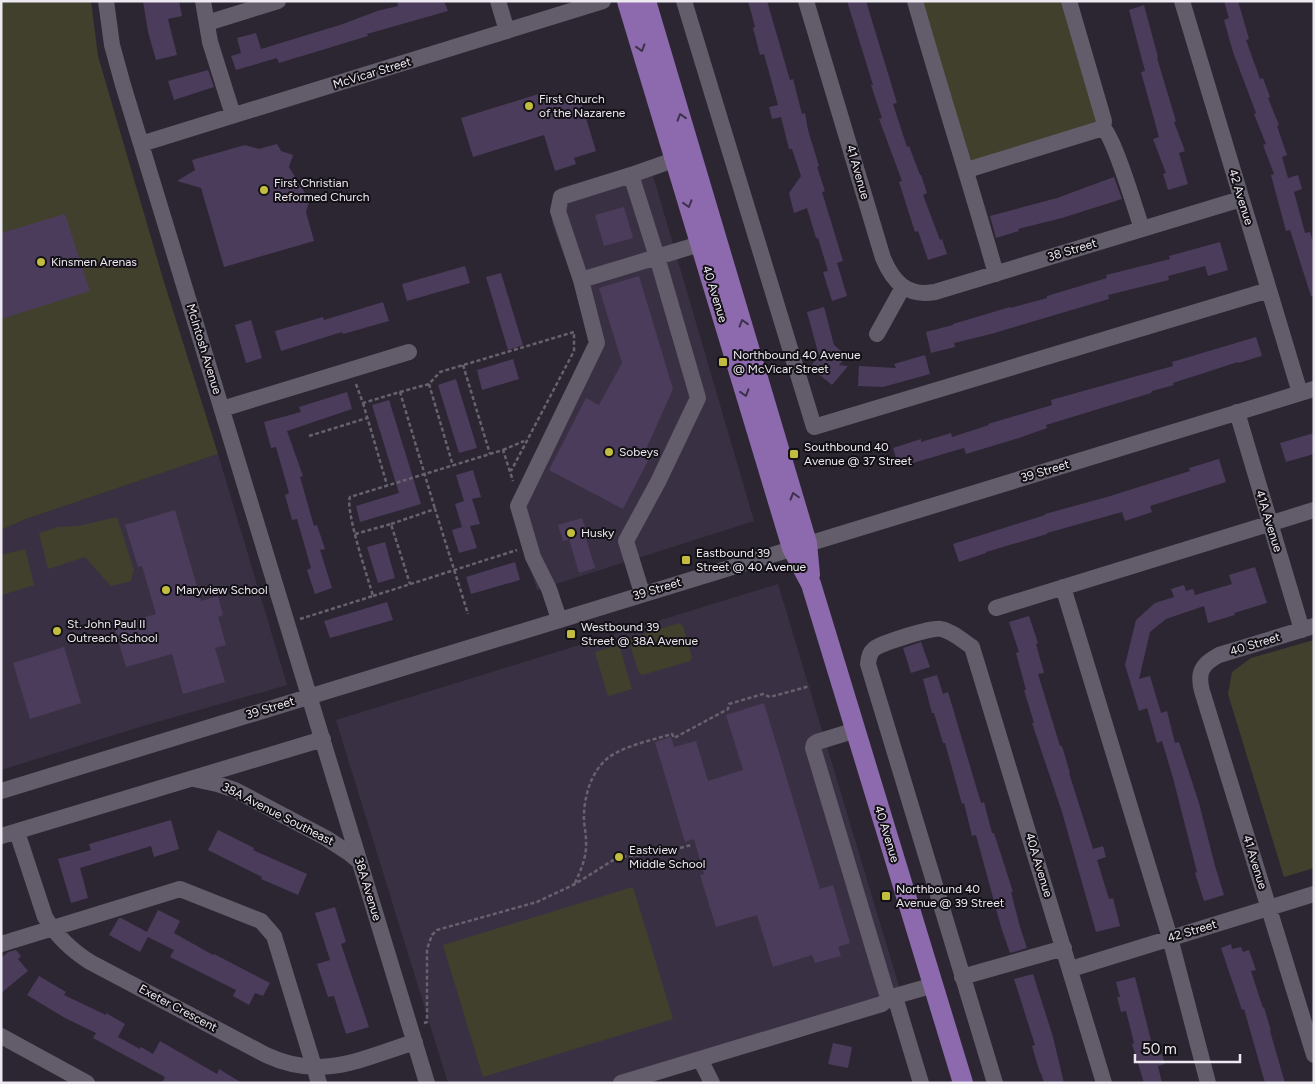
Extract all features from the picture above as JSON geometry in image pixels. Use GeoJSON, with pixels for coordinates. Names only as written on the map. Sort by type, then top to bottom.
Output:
{"type":"FeatureCollection","features":[{"type":"Feature","properties":{"kind":"main road","name":"40 Avenue"},"geometry":{"type":"LineString","coordinates":[[627,1],[683,156],[963,1083]]}},
{"type":"Feature","properties":{"kind":"main road","name":"40 Avenue"},"geometry":{"type":"LineString","coordinates":[[646,1],[683,156],[700,244],[800,545]]}},
{"type":"Feature","properties":{"kind":"street","name":"McIntosh Avenue"},"geometry":{"type":"LineString","coordinates":[[106,1],[112,45],[141,144],[310,696]]}},
{"type":"Feature","properties":{"kind":"street"},"geometry":{"type":"LineString","coordinates":[[203,1],[210,42],[233,116]]}},
{"type":"Feature","properties":{"kind":"street"},"geometry":{"type":"LineString","coordinates":[[206,23],[278,1]]}},
{"type":"Feature","properties":{"kind":"street"},"geometry":{"type":"LineString","coordinates":[[498,1],[507,31]]}},
{"type":"Feature","properties":{"kind":"street","name":"McVicar Street"},"geometry":{"type":"LineString","coordinates":[[141,144],[603,1]]}},
{"type":"Feature","properties":{"kind":"street"},"geometry":{"type":"LineString","coordinates":[[684,1],[814,427],[1269,290]]}},
{"type":"Feature","properties":{"kind":"street","name":"41 Avenue"},"geometry":{"type":"LineString","coordinates":[[806,1],[836,95],[883,258],[890,273],[903,287]]}},
{"type":"Feature","properties":{"kind":"street"},"geometry":{"type":"LineString","coordinates":[[915,1],[954,135],[967,170],[996,274]]}},
{"type":"Feature","properties":{"kind":"street"},"geometry":{"type":"LineString","coordinates":[[1069,1],[1104,121],[1103,128],[1114,150],[1142,229]]}},
{"type":"Feature","properties":{"kind":"street","name":"42 Avenue"},"geometry":{"type":"LineString","coordinates":[[1182,1],[1269,290],[1307,391]]}},
{"type":"Feature","properties":{"kind":"street"},"geometry":{"type":"LineString","coordinates":[[967,170],[1103,128]]}},
{"type":"Feature","properties":{"kind":"street"},"geometry":{"type":"LineString","coordinates":[[559,620],[549,589],[533,557],[518,506],[597,343],[581,280],[558,211],[561,197],[683,156]]}},
{"type":"Feature","properties":{"kind":"street"},"geometry":{"type":"LineString","coordinates":[[631,175],[698,398],[654,491],[626,541],[642,594]]}},
{"type":"Feature","properties":{"kind":"street","name":"38 Street"},"geometry":{"type":"LineString","coordinates":[[903,287],[915,293],[926,294],[1241,199]]}},
{"type":"Feature","properties":{"kind":"street"},"geometry":{"type":"LineString","coordinates":[[581,280],[700,244]]}},
{"type":"Feature","properties":{"kind":"street"},"geometry":{"type":"LineString","coordinates":[[877,334],[903,287]]}},
{"type":"Feature","properties":{"kind":"street"},"geometry":{"type":"LineString","coordinates":[[222,409],[408,352]]}},
{"type":"Feature","properties":{"kind":"street","name":"39 Street"},"geometry":{"type":"LineString","coordinates":[[1,791],[1307,391]]}},
{"type":"Feature","properties":{"kind":"street","name":"41A Avenue"},"geometry":{"type":"LineString","coordinates":[[1237,412],[1270,524],[1308,628]]}},
{"type":"Feature","properties":{"kind":"street"},"geometry":{"type":"LineString","coordinates":[[996,608],[1314,510]]}},
{"type":"Feature","properties":{"kind":"street"},"geometry":{"type":"LineString","coordinates":[[1062,587],[1170,938],[1208,1083]]}},
{"type":"Feature","properties":{"kind":"street","name":"40A Avenue"},"geometry":{"type":"LineString","coordinates":[[962,977],[868,664],[872,651],[880,645],[936,628],[946,630],[972,647],[1104,1083]]}},
{"type":"Feature","properties":{"kind":"street","name":"40 Street"},"geometry":{"type":"LineString","coordinates":[[1201,670],[1211,659],[1219,655],[1308,628]]}},
{"type":"Feature","properties":{"kind":"street","name":"41 Avenue"},"geometry":{"type":"LineString","coordinates":[[1201,670],[1199,676],[1202,691],[1269,908],[1307,1005],[1314,1054]]}},
{"type":"Feature","properties":{"kind":"street","name":"38A Avenue"},"geometry":{"type":"LineString","coordinates":[[310,696],[427,1083]]}},
{"type":"Feature","properties":{"kind":"street"},"geometry":{"type":"LineString","coordinates":[[856,730],[817,742],[813,748],[886,992],[892,997],[921,1083]]}},
{"type":"Feature","properties":{"kind":"street"},"geometry":{"type":"LineString","coordinates":[[9,834],[322,739]]}},
{"type":"Feature","properties":{"kind":"street","name":"38A Avenue Southeast"},"geometry":{"type":"LineString","coordinates":[[189,779],[217,784],[235,790],[326,838],[350,853],[360,862]]}},
{"type":"Feature","properties":{"kind":"street","name":"Exeter Crescent"},"geometry":{"type":"LineString","coordinates":[[9,834],[40,907],[52,928],[68,946],[99,966],[274,1058],[317,1075],[341,1065],[415,1042]]}},
{"type":"Feature","properties":{"kind":"street"},"geometry":{"type":"LineString","coordinates":[[1,944],[180,889],[260,922],[274,936],[317,1075]]}},
{"type":"Feature","properties":{"kind":"street","name":"42 Street"},"geometry":{"type":"LineString","coordinates":[[1071,969],[1314,894]]}},
{"type":"Feature","properties":{"kind":"street"},"geometry":{"type":"LineString","coordinates":[[995,1083],[962,977],[1064,948]]}},
{"type":"Feature","properties":{"kind":"street"},"geometry":{"type":"LineString","coordinates":[[621,1083],[882,1004],[892,997],[934,985]]}},
{"type":"Feature","properties":{"kind":"street"},"geometry":{"type":"LineString","coordinates":[[1,1036],[87,1083]]}},
{"type":"Feature","properties":{"kind":"street"},"geometry":{"type":"LineString","coordinates":[[700,1059],[712,1083]]}},
{"type":"Feature","properties":{"kind":"path"},"geometry":{"type":"LineString","coordinates":[[363,403],[429,384],[440,372],[574,332],[574,352],[510,472]]}},
{"type":"Feature","properties":{"kind":"path"},"geometry":{"type":"LineString","coordinates":[[463,365],[490,454]]}},
{"type":"Feature","properties":{"kind":"path"},"geometry":{"type":"LineString","coordinates":[[354,378],[387,485]]}},
{"type":"Feature","properties":{"kind":"path"},"geometry":{"type":"LineString","coordinates":[[429,384],[453,466]]}},
{"type":"Feature","properties":{"kind":"path"},"geometry":{"type":"LineString","coordinates":[[400,392],[468,614]]}},
{"type":"Feature","properties":{"kind":"path"},"geometry":{"type":"LineString","coordinates":[[309,436],[367,418]]}},
{"type":"Feature","properties":{"kind":"path"},"geometry":{"type":"LineString","coordinates":[[373,596],[348,504],[350,497],[453,466],[526,441]]}},
{"type":"Feature","properties":{"kind":"path"},"geometry":{"type":"LineString","coordinates":[[503,450],[520,501]]}},
{"type":"Feature","properties":{"kind":"path"},"geometry":{"type":"LineString","coordinates":[[355,534],[435,509]]}},
{"type":"Feature","properties":{"kind":"path"},"geometry":{"type":"LineString","coordinates":[[391,524],[410,584]]}},
{"type":"Feature","properties":{"kind":"path"},"geometry":{"type":"LineString","coordinates":[[300,619],[530,546]]}},
{"type":"Feature","properties":{"kind":"path"},"geometry":{"type":"LineString","coordinates":[[575,884],[584,858],[586,843],[584,808],[587,792],[595,775],[604,762],[613,754],[672,734],[674,738],[728,709],[729,704],[763,694],[770,697],[810,686]]}},
{"type":"Feature","properties":{"kind":"path"},"geometry":{"type":"LineString","coordinates":[[423,1023],[427,1022],[426,957],[432,934],[444,928],[537,902],[575,884],[615,859],[627,856],[660,854],[690,845]]}},
{"type":"Feature","properties":{"kind":"shaded area"},"geometry":{"type":"Polygon","coordinates":[[[1,1],[91,1],[98,56],[164,282],[218,454],[26,519],[1,530],[1,1]]]}},
{"type":"Feature","properties":{"kind":"shaded area"},"geometry":{"type":"Polygon","coordinates":[[[922,1],[1061,1],[1097,122],[970,164],[922,1]]]}},
{"type":"Feature","properties":{"kind":"shaded area"},"geometry":{"type":"Polygon","coordinates":[[[649,162],[754,521],[537,590],[522,542],[515,495],[597,348],[552,223],[559,188],[649,162]]]}},
{"type":"Feature","properties":{"kind":"shaded area","name":"Maryview School"},"geometry":{"type":"Polygon","coordinates":[[[218,454],[287,685],[143,726],[1,770],[1,530],[26,519],[218,454]]]}},
{"type":"Feature","properties":{"kind":"shaded area"},"geometry":{"type":"Polygon","coordinates":[[[117,517],[134,570],[131,581],[111,586],[85,557],[48,569],[39,533],[58,527],[78,526],[117,517]]]}},
{"type":"Feature","properties":{"kind":"shaded area"},"geometry":{"type":"Polygon","coordinates":[[[25,549],[34,585],[2,595],[1,555],[25,549]]]}},
{"type":"Feature","properties":{"kind":"shaded area","name":"Eastview Middle School"},"geometry":{"type":"Polygon","coordinates":[[[778,584],[901,993],[606,1083],[448,1083],[336,720],[778,584]]]}},
{"type":"Feature","properties":{"kind":"shaded area"},"geometry":{"type":"Polygon","coordinates":[[[679,623],[683,626],[692,658],[690,661],[642,675],[639,673],[629,641],[631,638],[679,623]]]}},
{"type":"Feature","properties":{"kind":"shaded area"},"geometry":{"type":"Polygon","coordinates":[[[1314,640],[1314,868],[1284,877],[1228,694],[1232,672],[1251,658],[1314,640]]]}},
{"type":"Feature","properties":{"kind":"shaded area"},"geometry":{"type":"Polygon","coordinates":[[[619,645],[632,689],[608,696],[595,652],[619,645]]]}},
{"type":"Feature","properties":{"kind":"shaded area"},"geometry":{"type":"Polygon","coordinates":[[[633,887],[673,1019],[483,1077],[443,945],[633,887]]]}},
{"type":"Feature","properties":{"kind":"building"},"geometry":{"type":"Polygon","coordinates":[[[143,1],[179,1],[182,16],[168,19],[177,55],[156,60],[148,32],[143,1]]]}},
{"type":"Feature","properties":{"kind":"building"},"geometry":{"type":"Polygon","coordinates":[[[397,1],[444,1],[448,11],[367,34],[368,36],[279,63],[277,58],[236,70],[231,56],[241,53],[237,38],[256,33],[261,49],[343,24],[377,11],[398,6],[397,1]]]}},
{"type":"Feature","properties":{"kind":"building"},"geometry":{"type":"Polygon","coordinates":[[[748,1],[767,1],[790,80],[793,79],[802,114],[805,113],[819,166],[817,167],[825,191],[822,192],[843,261],[837,263],[847,296],[832,301],[823,272],[828,271],[807,208],[794,213],[789,193],[801,176],[792,149],[789,149],[781,117],[772,119],[769,107],[778,105],[764,54],[760,55],[748,1]]]}},
{"type":"Feature","properties":{"kind":"building"},"geometry":{"type":"Polygon","coordinates":[[[847,1],[866,1],[897,103],[893,104],[907,147],[909,146],[927,193],[923,195],[947,254],[928,260],[918,231],[915,232],[899,182],[902,181],[879,119],[882,118],[847,1]]]}},
{"type":"Feature","properties":{"kind":"building"},"geometry":{"type":"Polygon","coordinates":[[[1224,1],[1238,1],[1249,39],[1246,40],[1260,79],[1263,78],[1270,97],[1268,98],[1279,125],[1277,126],[1287,155],[1282,157],[1288,178],[1298,175],[1302,189],[1294,192],[1305,233],[1310,232],[1314,245],[1314,296],[1311,296],[1290,230],[1286,231],[1271,175],[1274,174],[1263,145],[1266,144],[1233,52],[1224,20],[1229,18],[1224,1]]]}},
{"type":"Feature","properties":{"kind":"building"},"geometry":{"type":"Polygon","coordinates":[[[1144,5],[1157,58],[1176,121],[1174,122],[1185,151],[1179,153],[1188,184],[1168,190],[1163,174],[1166,173],[1153,139],[1159,137],[1141,72],[1145,71],[1129,10],[1144,5]]]}},
{"type":"Feature","properties":{"kind":"building"},"geometry":{"type":"Polygon","coordinates":[[[208,70],[214,87],[174,100],[168,81],[208,70]]]}},
{"type":"Feature","properties":{"kind":"building"},"geometry":{"type":"Polygon","coordinates":[[[545,92],[548,101],[578,92],[596,151],[574,158],[576,164],[555,171],[544,135],[473,157],[461,118],[545,92]]]}},
{"type":"Feature","properties":{"kind":"building"},"geometry":{"type":"Polygon","coordinates":[[[277,144],[281,151],[293,155],[289,167],[308,198],[309,202],[306,212],[314,241],[224,267],[201,188],[177,181],[195,170],[192,160],[245,145],[259,149],[277,144]]]}},
{"type":"Feature","properties":{"kind":"building"},"geometry":{"type":"Polygon","coordinates":[[[1114,177],[1122,199],[1062,218],[1018,229],[1019,231],[996,238],[990,216],[1057,198],[1114,177]]]}},
{"type":"Feature","properties":{"kind":"building"},"geometry":{"type":"Polygon","coordinates":[[[624,207],[633,238],[604,246],[595,215],[624,207]]]}},
{"type":"Feature","properties":{"kind":"building","name":"Kinsmen Arenas"},"geometry":{"type":"Polygon","coordinates":[[[65,214],[90,291],[1,319],[1,233],[65,214]]]}},
{"type":"Feature","properties":{"kind":"building"},"geometry":{"type":"Polygon","coordinates":[[[1220,242],[1228,270],[1208,276],[1205,266],[1168,276],[1169,280],[1108,295],[1109,299],[954,343],[955,347],[931,353],[926,332],[1047,298],[1047,296],[1107,278],[1106,275],[1170,259],[1169,256],[1220,242]]]}},
{"type":"Feature","properties":{"kind":"building"},"geometry":{"type":"Polygon","coordinates":[[[465,266],[470,283],[407,301],[402,284],[465,266]]]}},
{"type":"Feature","properties":{"kind":"building"},"geometry":{"type":"Polygon","coordinates":[[[501,273],[523,345],[508,350],[486,277],[501,273]]]}},
{"type":"Feature","properties":{"kind":"building"},"geometry":{"type":"Polygon","coordinates":[[[639,276],[673,389],[647,447],[650,457],[623,509],[549,470],[586,398],[599,405],[622,363],[599,288],[639,276]]]}},
{"type":"Feature","properties":{"kind":"building"},"geometry":{"type":"Polygon","coordinates":[[[383,302],[389,321],[343,334],[342,332],[281,351],[275,331],[323,317],[324,320],[383,302]]]}},
{"type":"Feature","properties":{"kind":"building"},"geometry":{"type":"Polygon","coordinates":[[[824,307],[834,345],[847,356],[839,365],[848,366],[832,385],[810,367],[819,356],[807,312],[824,307]]]}},
{"type":"Feature","properties":{"kind":"building"},"geometry":{"type":"Polygon","coordinates":[[[251,320],[262,358],[246,363],[235,325],[251,320]]]}},
{"type":"Feature","properties":{"kind":"building"},"geometry":{"type":"Polygon","coordinates":[[[1256,337],[1262,356],[1238,362],[1173,383],[1174,385],[1152,391],[1151,393],[1046,425],[1047,428],[1019,438],[966,454],[964,448],[899,467],[893,448],[921,439],[921,442],[951,433],[952,437],[1052,405],[1051,400],[1173,366],[1172,362],[1256,337]]]}},
{"type":"Feature","properties":{"kind":"building"},"geometry":{"type":"Polygon","coordinates":[[[925,355],[930,374],[883,387],[858,386],[859,366],[896,368],[894,364],[925,355]]]}},
{"type":"Feature","properties":{"kind":"building"},"geometry":{"type":"Polygon","coordinates":[[[513,359],[519,379],[482,390],[477,370],[513,359]]]}},
{"type":"Feature","properties":{"kind":"building"},"geometry":{"type":"Polygon","coordinates":[[[456,379],[477,448],[459,453],[438,385],[456,379]]]}},
{"type":"Feature","properties":{"kind":"building"},"geometry":{"type":"Polygon","coordinates":[[[347,392],[352,409],[287,431],[303,476],[300,477],[314,526],[317,525],[325,549],[320,550],[332,588],[315,594],[307,570],[311,568],[297,519],[292,520],[285,495],[289,493],[276,447],[271,448],[264,422],[301,412],[299,407],[347,392]]]}},
{"type":"Feature","properties":{"kind":"building"},"geometry":{"type":"Polygon","coordinates":[[[389,400],[421,504],[360,522],[356,506],[399,493],[372,405],[389,400]]]}},
{"type":"Feature","properties":{"kind":"building"},"geometry":{"type":"Polygon","coordinates":[[[1314,433],[1314,454],[1286,462],[1280,443],[1314,433]]]}},
{"type":"Feature","properties":{"kind":"building"},"geometry":{"type":"Polygon","coordinates":[[[1219,459],[1226,482],[1150,506],[1152,512],[1125,521],[1122,512],[1047,533],[959,562],[953,544],[1045,514],[1190,471],[1189,468],[1219,459]]]}},
{"type":"Feature","properties":{"kind":"building"},"geometry":{"type":"Polygon","coordinates":[[[473,470],[481,497],[472,499],[480,524],[470,526],[477,548],[459,553],[452,530],[462,527],[455,504],[464,501],[456,475],[473,470]]]}},
{"type":"Feature","properties":{"kind":"building"},"geometry":{"type":"Polygon","coordinates":[[[175,510],[201,601],[218,596],[223,615],[218,617],[226,645],[215,648],[225,682],[183,694],[172,654],[126,667],[114,626],[156,614],[142,566],[138,567],[125,525],[175,510]]]}},
{"type":"Feature","properties":{"kind":"building"},"geometry":{"type":"Polygon","coordinates":[[[582,518],[595,568],[579,573],[569,539],[563,541],[558,525],[582,518]]]}},
{"type":"Feature","properties":{"kind":"building"},"geometry":{"type":"Polygon","coordinates":[[[385,542],[395,578],[378,583],[367,547],[385,542]]]}},
{"type":"Feature","properties":{"kind":"building"},"geometry":{"type":"Polygon","coordinates":[[[515,562],[520,580],[471,594],[466,577],[515,562]]]}},
{"type":"Feature","properties":{"kind":"building"},"geometry":{"type":"Polygon","coordinates":[[[1255,567],[1267,603],[1208,623],[1204,606],[1166,619],[1150,632],[1139,679],[1150,676],[1161,713],[1167,711],[1175,743],[1179,742],[1199,803],[1224,895],[1204,901],[1195,873],[1197,872],[1162,741],[1157,743],[1147,708],[1139,711],[1125,665],[1136,620],[1155,603],[1174,597],[1171,589],[1184,585],[1186,591],[1193,589],[1195,595],[1232,584],[1229,575],[1255,567]]]}},
{"type":"Feature","properties":{"kind":"building"},"geometry":{"type":"Polygon","coordinates":[[[387,602],[393,620],[330,638],[324,621],[387,602]]]}},
{"type":"Feature","properties":{"kind":"building"},"geometry":{"type":"Polygon","coordinates":[[[1029,616],[1038,643],[1036,644],[1044,673],[1038,674],[1093,849],[1103,846],[1106,857],[1097,860],[1109,899],[1113,898],[1120,926],[1096,932],[1062,812],[1032,723],[1034,723],[1016,653],[1019,652],[1009,622],[1029,616]]]}},
{"type":"Feature","properties":{"kind":"building"},"geometry":{"type":"Polygon","coordinates":[[[921,642],[930,667],[911,673],[903,648],[921,642]]]}},
{"type":"Feature","properties":{"kind":"building"},"geometry":{"type":"Polygon","coordinates":[[[64,647],[81,703],[30,719],[13,663],[64,647]]]}},
{"type":"Feature","properties":{"kind":"building"},"geometry":{"type":"Polygon","coordinates":[[[937,675],[943,694],[948,692],[981,803],[984,802],[992,833],[994,833],[1013,892],[1011,892],[1027,948],[1010,953],[1001,927],[976,835],[972,836],[964,803],[962,804],[945,743],[943,743],[934,713],[932,713],[923,679],[937,675]]]}},
{"type":"Feature","properties":{"kind":"building"},"geometry":{"type":"Polygon","coordinates":[[[764,703],[820,889],[833,885],[850,943],[838,947],[841,956],[815,963],[812,955],[773,967],[757,915],[716,927],[700,875],[704,874],[694,839],[685,842],[655,742],[671,737],[674,747],[696,741],[708,781],[743,770],[726,715],[764,703]]]}},
{"type":"Feature","properties":{"kind":"building"},"geometry":{"type":"Polygon","coordinates":[[[171,820],[179,849],[154,857],[151,846],[80,868],[88,898],[71,903],[58,859],[91,850],[89,844],[171,820]]]}},
{"type":"Feature","properties":{"kind":"building"},"geometry":{"type":"Polygon","coordinates":[[[218,830],[254,848],[253,850],[307,874],[298,895],[261,879],[262,877],[208,850],[218,830]]]}},
{"type":"Feature","properties":{"kind":"building"},"geometry":{"type":"Polygon","coordinates":[[[335,907],[346,942],[341,944],[369,1027],[346,1034],[334,996],[328,997],[317,964],[330,960],[315,913],[335,907]]]}},
{"type":"Feature","properties":{"kind":"building"},"geometry":{"type":"Polygon","coordinates":[[[158,910],[180,921],[174,933],[270,983],[263,996],[255,993],[249,1005],[233,996],[236,990],[170,957],[174,950],[148,937],[140,952],[109,935],[119,918],[147,932],[158,910]]]}},
{"type":"Feature","properties":{"kind":"building"},"geometry":{"type":"Polygon","coordinates":[[[1231,944],[1232,949],[1241,947],[1243,952],[1249,950],[1256,970],[1251,971],[1264,1007],[1285,1083],[1265,1083],[1244,1009],[1242,1010],[1221,948],[1231,944]]]}},
{"type":"Feature","properties":{"kind":"building"},"geometry":{"type":"Polygon","coordinates":[[[16,950],[21,956],[18,959],[28,971],[1,993],[1,958],[8,952],[16,950]]]}},
{"type":"Feature","properties":{"kind":"building"},"geometry":{"type":"Polygon","coordinates":[[[1033,974],[1053,1037],[1064,1083],[1044,1083],[1032,1046],[1035,1045],[1014,979],[1033,974]]]}},
{"type":"Feature","properties":{"kind":"building"},"geometry":{"type":"Polygon","coordinates":[[[39,976],[66,992],[64,995],[106,1015],[106,1013],[125,1024],[118,1037],[140,1049],[141,1047],[153,1054],[160,1041],[217,1074],[219,1069],[242,1083],[162,1083],[165,1077],[93,1038],[96,1033],[65,1018],[27,995],[39,976]]]}},
{"type":"Feature","properties":{"kind":"building"},"geometry":{"type":"Polygon","coordinates":[[[1135,977],[1155,1056],[1162,1054],[1165,1064],[1158,1066],[1162,1083],[1144,1083],[1132,1044],[1134,1043],[1126,1011],[1121,1012],[1117,997],[1120,997],[1116,982],[1135,977]]]}},
{"type":"Feature","properties":{"kind":"building"},"geometry":{"type":"Polygon","coordinates":[[[833,1043],[852,1047],[848,1068],[828,1064],[833,1043]]]}},
{"type":"Feature","properties":{"kind":"place","name":"First Church of the Nazarene"},"geometry":{"type":"Point","coordinates":[529,106]}},
{"type":"Feature","properties":{"kind":"place","name":"First Christian Reformed Church"},"geometry":{"type":"Point","coordinates":[264,190]}},
{"type":"Feature","properties":{"kind":"place","name":"Kinsmen Arenas"},"geometry":{"type":"Point","coordinates":[41,262]}},
{"type":"Feature","properties":{"kind":"place","name":"Northbound 40 Avenue @ McVicar Street"},"geometry":{"type":"Point","coordinates":[723,362]}},
{"type":"Feature","properties":{"kind":"place","name":"Sobeys"},"geometry":{"type":"Point","coordinates":[609,452]}},
{"type":"Feature","properties":{"kind":"place","name":"Southbound 40 Avenue @ 37 Street"},"geometry":{"type":"Point","coordinates":[794,454]}},
{"type":"Feature","properties":{"kind":"place","name":"Husky"},"geometry":{"type":"Point","coordinates":[571,533]}},
{"type":"Feature","properties":{"kind":"place","name":"Eastbound 39 Street @ 40 Avenue"},"geometry":{"type":"Point","coordinates":[686,560]}},
{"type":"Feature","properties":{"kind":"place","name":"Maryview School"},"geometry":{"type":"Point","coordinates":[166,590]}},
{"type":"Feature","properties":{"kind":"place","name":"St. John Paul II Outreach School"},"geometry":{"type":"Point","coordinates":[57,631]}},
{"type":"Feature","properties":{"kind":"place","name":"Westbound 39 Street @ 38A Avenue"},"geometry":{"type":"Point","coordinates":[571,634]}},
{"type":"Feature","properties":{"kind":"place","name":"Eastview Middle School"},"geometry":{"type":"Point","coordinates":[619,857]}},
{"type":"Feature","properties":{"kind":"place","name":"Northbound 40 Avenue @ 39 Street"},"geometry":{"type":"Point","coordinates":[886,896]}}]}
